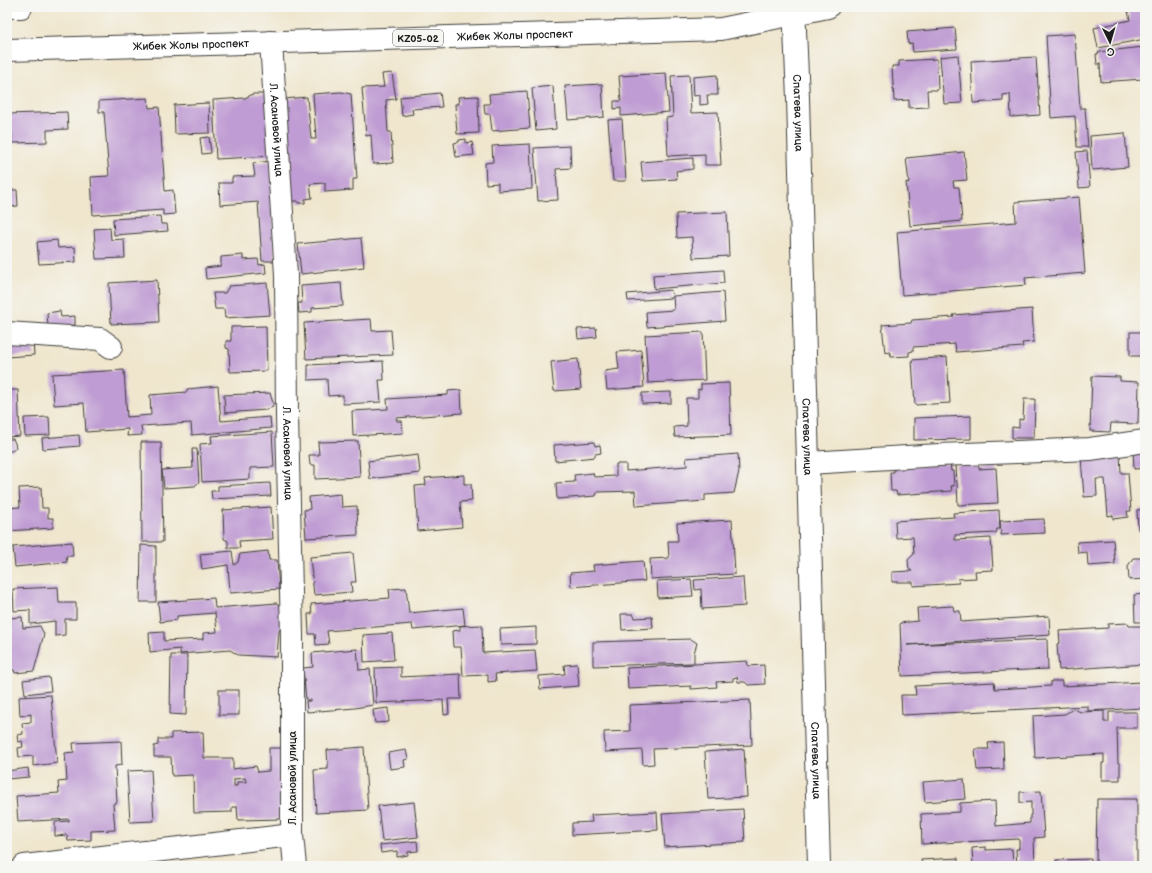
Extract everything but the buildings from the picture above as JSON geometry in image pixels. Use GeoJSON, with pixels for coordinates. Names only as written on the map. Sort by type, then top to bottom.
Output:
{"type":"FeatureCollection","features":[{"type":"Feature","properties":{"kind":"main road"},"geometry":{"type":"LineString","coordinates":[[7,7],[21,7]]}},
{"type":"Feature","properties":{"kind":"main road","name":"Жибек Жолы проспект"},"geometry":{"type":"LineString","coordinates":[[7,50],[721,29],[794,10],[828,7]]}},
{"type":"Feature","properties":{"kind":"main road","name":"Спатева улица"},"geometry":{"type":"LineString","coordinates":[[794,10],[809,463],[819,866]]}},
{"type":"Feature","properties":{"kind":"main road","name":"Л. Асановой улица"},"geometry":{"type":"LineString","coordinates":[[271,42],[286,275],[287,416],[292,644],[292,835],[295,866]]}},
{"type":"Feature","properties":{"kind":"main road"},"geometry":{"type":"LineString","coordinates":[[7,333],[100,339],[111,347]]}},
{"type":"Feature","properties":{"kind":"main road"},"geometry":{"type":"LineString","coordinates":[[809,463],[939,455],[1090,449],[1145,441]]}},
{"type":"Feature","properties":{"kind":"main road"},"geometry":{"type":"LineString","coordinates":[[24,866],[292,835]]}}]}
